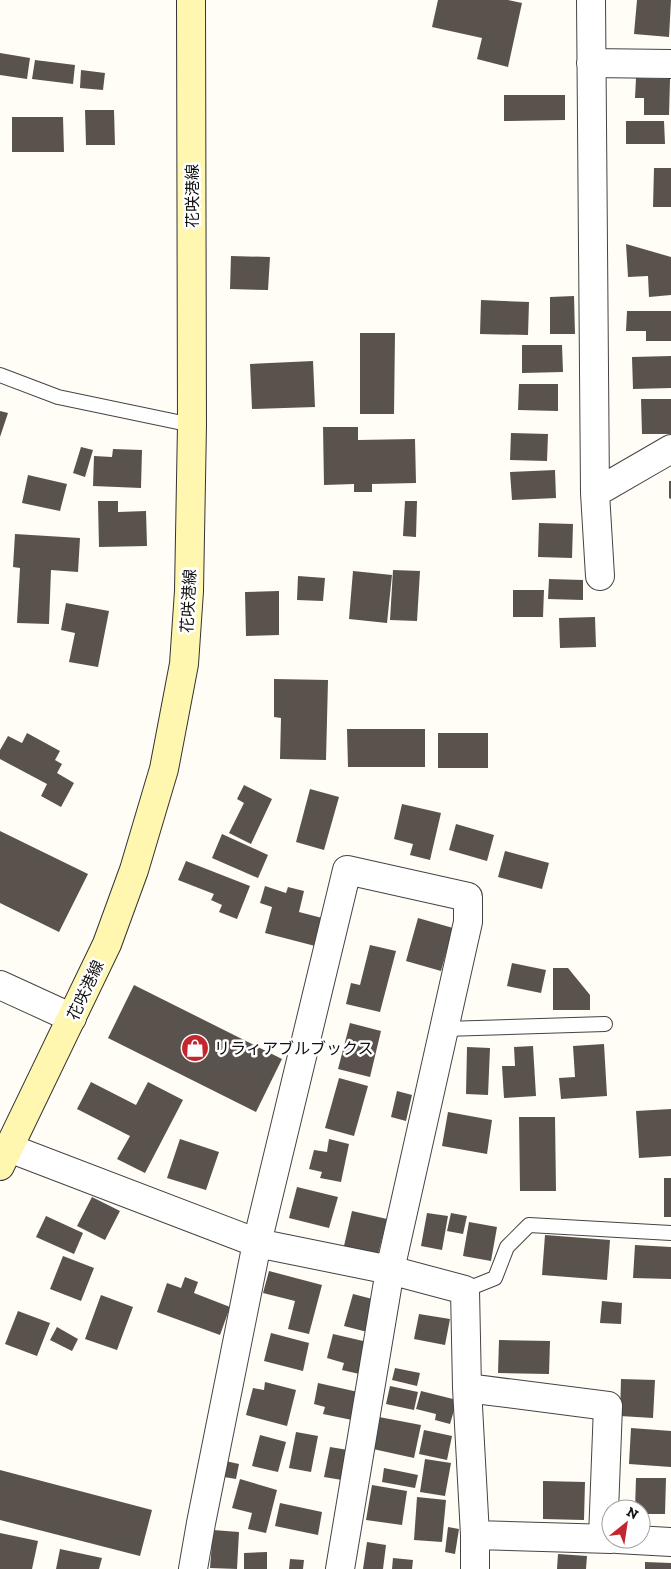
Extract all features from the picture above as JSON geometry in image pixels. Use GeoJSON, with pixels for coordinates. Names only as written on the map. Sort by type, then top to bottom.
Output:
{"type":"FeatureCollection","features":[{"type":"Feature","properties":{"kind":"main road","name":"花咲港線"},"geometry":{"type":"LineString","coordinates":[[4,1157],[107,944],[134,870],[164,769],[184,664],[189,591],[192,424],[191,0]]}},
{"type":"Feature","properties":{"kind":"street"},"geometry":{"type":"LineString","coordinates":[[591,0],[595,493],[600,576]]}},
{"type":"Feature","properties":{"kind":"street"},"geometry":{"type":"LineString","coordinates":[[591,63],[671,64]]}},
{"type":"Feature","properties":{"kind":"street"},"geometry":{"type":"LineString","coordinates":[[595,493],[671,449]]}},
{"type":"Feature","properties":{"kind":"street"},"geometry":{"type":"LineString","coordinates":[[193,1569],[257,1243],[347,870],[468,897],[468,922],[390,1270],[340,1569]]}},
{"type":"Feature","properties":{"kind":"street"},"geometry":{"type":"LineString","coordinates":[[0,985],[72,1018]]}},
{"type":"Feature","properties":{"kind":"street"},"geometry":{"type":"LineString","coordinates":[[4,1157],[257,1243],[390,1270],[466,1290],[467,1388],[475,1535],[475,1569]]}},
{"type":"Feature","properties":{"kind":"street"},"geometry":{"type":"LineString","coordinates":[[467,1388],[608,1406],[609,1499]]}},
{"type":"Feature","properties":{"kind":"street"},"geometry":{"type":"LineString","coordinates":[[475,1535],[601,1539]]}},
{"type":"Feature","properties":{"kind":"street"},"geometry":{"type":"LineString","coordinates":[[651,1541],[671,1542]]}},
{"type":"Feature","properties":{"kind":"lane"},"geometry":{"type":"LineString","coordinates":[[0,374],[58,397],[192,424]]}},
{"type":"Feature","properties":{"kind":"lane"},"geometry":{"type":"LineString","coordinates":[[444,1029],[605,1024]]}},
{"type":"Feature","properties":{"kind":"lane"},"geometry":{"type":"LineString","coordinates":[[466,1290],[495,1278],[507,1247],[529,1225],[671,1233]]}},
{"type":"Feature","properties":{"kind":"building"},"geometry":{"type":"Polygon","coordinates":[[[438,0],[508,0],[522,3],[508,67],[477,59],[482,38],[432,27],[438,0]]]}},
{"type":"Feature","properties":{"kind":"building"},"geometry":{"type":"Polygon","coordinates":[[[637,0],[671,0],[669,37],[634,34],[637,0]]]}},
{"type":"Feature","properties":{"kind":"building"},"geometry":{"type":"Polygon","coordinates":[[[0,53],[30,58],[27,79],[0,75],[0,53]]]}},
{"type":"Feature","properties":{"kind":"building"},"geometry":{"type":"Polygon","coordinates":[[[35,60],[75,65],[73,84],[32,79],[35,60]]]}},
{"type":"Feature","properties":{"kind":"building"},"geometry":{"type":"Polygon","coordinates":[[[81,70],[105,73],[103,90],[80,88],[81,70]]]}},
{"type":"Feature","properties":{"kind":"building"},"geometry":{"type":"Polygon","coordinates":[[[636,78],[670,79],[669,115],[644,115],[644,98],[635,98],[636,78]]]}},
{"type":"Feature","properties":{"kind":"building"},"geometry":{"type":"Polygon","coordinates":[[[504,95],[565,95],[565,120],[504,121],[504,95]]]}},
{"type":"Feature","properties":{"kind":"building"},"geometry":{"type":"Polygon","coordinates":[[[85,110],[114,110],[115,145],[86,145],[85,110]]]}},
{"type":"Feature","properties":{"kind":"building"},"geometry":{"type":"Polygon","coordinates":[[[12,117],[63,117],[64,152],[12,152],[12,117]]]}},
{"type":"Feature","properties":{"kind":"building"},"geometry":{"type":"Polygon","coordinates":[[[626,121],[664,121],[665,144],[626,144],[626,121]]]}},
{"type":"Feature","properties":{"kind":"building"},"geometry":{"type":"Polygon","coordinates":[[[654,168],[671,168],[671,207],[653,207],[654,168]]]}},
{"type":"Feature","properties":{"kind":"building"},"geometry":{"type":"Polygon","coordinates":[[[626,244],[671,257],[671,295],[649,297],[648,276],[628,277],[626,244]]]}},
{"type":"Feature","properties":{"kind":"building"},"geometry":{"type":"Polygon","coordinates":[[[231,256],[270,257],[268,290],[230,289],[231,256]]]}},
{"type":"Feature","properties":{"kind":"building"},"geometry":{"type":"Polygon","coordinates":[[[574,296],[575,334],[550,334],[550,297],[574,296]]]}},
{"type":"Feature","properties":{"kind":"building"},"geometry":{"type":"Polygon","coordinates":[[[481,300],[529,302],[528,335],[480,334],[481,300]]]}},
{"type":"Feature","properties":{"kind":"building"},"geometry":{"type":"Polygon","coordinates":[[[627,311],[671,311],[671,341],[646,341],[646,331],[626,331],[627,311]]]}},
{"type":"Feature","properties":{"kind":"building"},"geometry":{"type":"Polygon","coordinates":[[[360,333],[395,333],[394,414],[360,414],[360,333]]]}},
{"type":"Feature","properties":{"kind":"building"},"geometry":{"type":"Polygon","coordinates":[[[522,345],[562,345],[563,372],[522,373],[522,345]]]}},
{"type":"Feature","properties":{"kind":"building"},"geometry":{"type":"Polygon","coordinates":[[[671,356],[671,388],[633,389],[632,357],[671,356]]]}},
{"type":"Feature","properties":{"kind":"building"},"geometry":{"type":"Polygon","coordinates":[[[313,361],[315,407],[252,409],[250,364],[313,361]]]}},
{"type":"Feature","properties":{"kind":"building"},"geometry":{"type":"Polygon","coordinates":[[[519,384],[558,384],[558,411],[518,410],[519,384]]]}},
{"type":"Feature","properties":{"kind":"building"},"geometry":{"type":"Polygon","coordinates":[[[641,399],[671,399],[671,434],[642,434],[641,399]]]}},
{"type":"Feature","properties":{"kind":"building"},"geometry":{"type":"Polygon","coordinates":[[[0,411],[8,413],[0,437],[0,411]]]}},
{"type":"Feature","properties":{"kind":"building"},"geometry":{"type":"Polygon","coordinates":[[[323,427],[358,427],[358,440],[415,439],[416,483],[372,484],[372,492],[354,492],[354,484],[324,485],[323,427]]]}},
{"type":"Feature","properties":{"kind":"building"},"geometry":{"type":"Polygon","coordinates":[[[511,433],[548,434],[547,461],[510,460],[511,433]]]}},
{"type":"Feature","properties":{"kind":"building"},"geometry":{"type":"Polygon","coordinates":[[[81,447],[93,450],[85,477],[73,473],[81,447]]]}},
{"type":"Feature","properties":{"kind":"building"},"geometry":{"type":"Polygon","coordinates":[[[113,449],[142,450],[141,488],[93,486],[94,456],[112,457],[113,449]]]}},
{"type":"Feature","properties":{"kind":"building"},"geometry":{"type":"Polygon","coordinates":[[[555,470],[556,498],[512,500],[510,472],[555,470]]]}},
{"type":"Feature","properties":{"kind":"building"},"geometry":{"type":"Polygon","coordinates":[[[28,475],[67,484],[60,511],[22,503],[28,475]]]}},
{"type":"Feature","properties":{"kind":"building"},"geometry":{"type":"Polygon","coordinates":[[[669,481],[671,481],[671,499],[669,498],[669,481]]]}},
{"type":"Feature","properties":{"kind":"building"},"geometry":{"type":"Polygon","coordinates":[[[98,501],[118,501],[118,512],[146,511],[147,546],[99,547],[98,501]]]}},
{"type":"Feature","properties":{"kind":"building"},"geometry":{"type":"Polygon","coordinates":[[[405,501],[417,501],[416,537],[403,536],[405,501]]]}},
{"type":"Feature","properties":{"kind":"building"},"geometry":{"type":"Polygon","coordinates":[[[539,523],[573,524],[572,558],[538,557],[539,523]]]}},
{"type":"Feature","properties":{"kind":"building"},"geometry":{"type":"Polygon","coordinates":[[[15,534],[80,538],[78,572],[51,570],[49,624],[17,623],[20,568],[13,567],[15,534]]]}},
{"type":"Feature","properties":{"kind":"building"},"geometry":{"type":"Polygon","coordinates":[[[393,570],[420,571],[417,621],[390,620],[393,570]]]}},
{"type":"Feature","properties":{"kind":"building"},"geometry":{"type":"Polygon","coordinates":[[[353,571],[392,575],[387,623],[349,619],[353,571]]]}},
{"type":"Feature","properties":{"kind":"building"},"geometry":{"type":"Polygon","coordinates":[[[298,576],[325,578],[323,601],[297,600],[298,576]]]}},
{"type":"Feature","properties":{"kind":"building"},"geometry":{"type":"Polygon","coordinates":[[[549,579],[583,580],[583,600],[548,599],[549,579]]]}},
{"type":"Feature","properties":{"kind":"building"},"geometry":{"type":"Polygon","coordinates":[[[513,590],[544,590],[543,617],[513,617],[513,590]]]}},
{"type":"Feature","properties":{"kind":"building"},"geometry":{"type":"Polygon","coordinates":[[[279,591],[279,635],[246,636],[245,592],[279,591]]]}},
{"type":"Feature","properties":{"kind":"building"},"geometry":{"type":"Polygon","coordinates":[[[66,603],[109,611],[98,667],[69,662],[75,633],[61,630],[66,603]]]}},
{"type":"Feature","properties":{"kind":"building"},"geometry":{"type":"Polygon","coordinates":[[[595,617],[596,647],[560,648],[559,618],[595,617]]]}},
{"type":"Feature","properties":{"kind":"building"},"geometry":{"type":"Polygon","coordinates":[[[274,679],[328,680],[326,760],[280,759],[281,718],[274,717],[274,679]]]}},
{"type":"Feature","properties":{"kind":"building"},"geometry":{"type":"Polygon","coordinates":[[[347,729],[425,729],[425,767],[348,767],[347,729]]]}},
{"type":"Feature","properties":{"kind":"building"},"geometry":{"type":"Polygon","coordinates":[[[27,733],[60,751],[55,760],[62,764],[57,773],[74,783],[61,807],[41,796],[47,784],[0,759],[0,750],[8,736],[22,743],[27,733]]]}},
{"type":"Feature","properties":{"kind":"building"},"geometry":{"type":"Polygon","coordinates":[[[438,733],[488,733],[488,768],[438,768],[438,733]]]}},
{"type":"Feature","properties":{"kind":"building"},"geometry":{"type":"Polygon","coordinates":[[[244,785],[272,799],[251,844],[229,833],[244,803],[237,799],[244,785]]]}},
{"type":"Feature","properties":{"kind":"building"},"geometry":{"type":"Polygon","coordinates":[[[310,789],[339,797],[324,850],[296,842],[310,789]]]}},
{"type":"Feature","properties":{"kind":"building"},"geometry":{"type":"Polygon","coordinates":[[[402,804],[441,813],[430,860],[410,855],[413,844],[394,839],[402,804]]]}},
{"type":"Feature","properties":{"kind":"building"},"geometry":{"type":"Polygon","coordinates":[[[456,824],[494,835],[487,861],[449,850],[456,824]]]}},
{"type":"Feature","properties":{"kind":"building"},"geometry":{"type":"Polygon","coordinates":[[[0,831],[88,874],[59,932],[0,903],[0,831]]]}},
{"type":"Feature","properties":{"kind":"building"},"geometry":{"type":"Polygon","coordinates":[[[222,834],[268,855],[258,878],[212,858],[222,834]]]}},
{"type":"Feature","properties":{"kind":"building"},"geometry":{"type":"Polygon","coordinates":[[[505,851],[549,863],[542,889],[498,877],[505,851]]]}},
{"type":"Feature","properties":{"kind":"building"},"geometry":{"type":"Polygon","coordinates":[[[186,861],[250,886],[237,919],[219,912],[222,905],[211,900],[214,894],[178,880],[186,861]]]}},
{"type":"Feature","properties":{"kind":"building"},"geometry":{"type":"Polygon","coordinates":[[[265,886],[286,893],[288,887],[304,891],[299,912],[326,919],[319,947],[265,933],[272,907],[260,903],[265,886]]]}},
{"type":"Feature","properties":{"kind":"building"},"geometry":{"type":"Polygon","coordinates":[[[418,918],[453,928],[441,971],[406,961],[418,918]]]}},
{"type":"Feature","properties":{"kind":"building"},"geometry":{"type":"Polygon","coordinates":[[[370,945],[396,951],[380,1012],[346,1004],[351,983],[360,985],[370,945]]]}},
{"type":"Feature","properties":{"kind":"building"},"geometry":{"type":"Polygon","coordinates":[[[512,963],[546,970],[541,993],[507,986],[512,963]]]}},
{"type":"Feature","properties":{"kind":"building"},"geometry":{"type":"Polygon","coordinates":[[[553,968],[568,968],[590,995],[590,1010],[553,1010],[553,968]]]}},
{"type":"Feature","properties":{"kind":"building","name":"リラィアブルブックス"},"geometry":{"type":"Polygon","coordinates":[[[134,985],[282,1059],[256,1112],[108,1038],[134,985]]]}},
{"type":"Feature","properties":{"kind":"building"},"geometry":{"type":"Polygon","coordinates":[[[350,1023],[381,1031],[370,1077],[338,1069],[350,1023]]]}},
{"type":"Feature","properties":{"kind":"building"},"geometry":{"type":"Polygon","coordinates":[[[604,1044],[607,1096],[561,1099],[559,1078],[575,1077],[573,1046],[604,1044]]]}},
{"type":"Feature","properties":{"kind":"building"},"geometry":{"type":"Polygon","coordinates":[[[533,1046],[536,1096],[504,1098],[502,1066],[515,1066],[514,1047],[533,1046]]]}},
{"type":"Feature","properties":{"kind":"building"},"geometry":{"type":"Polygon","coordinates":[[[467,1047],[490,1048],[488,1095],[466,1094],[467,1047]]]}},
{"type":"Feature","properties":{"kind":"building"},"geometry":{"type":"Polygon","coordinates":[[[339,1078],[368,1086],[354,1136],[325,1128],[339,1078]]]}},
{"type":"Feature","properties":{"kind":"building"},"geometry":{"type":"Polygon","coordinates":[[[91,1082],[136,1105],[148,1082],[183,1100],[145,1173],[117,1159],[130,1136],[77,1109],[91,1082]]]}},
{"type":"Feature","properties":{"kind":"building"},"geometry":{"type":"Polygon","coordinates":[[[397,1091],[412,1095],[406,1121],[391,1117],[397,1091]]]}},
{"type":"Feature","properties":{"kind":"building"},"geometry":{"type":"Polygon","coordinates":[[[671,1109],[671,1156],[639,1158],[636,1111],[671,1109]]]}},
{"type":"Feature","properties":{"kind":"building"},"geometry":{"type":"Polygon","coordinates":[[[448,1112],[492,1120],[487,1154],[442,1146],[448,1112]]]}},
{"type":"Feature","properties":{"kind":"building"},"geometry":{"type":"Polygon","coordinates":[[[519,1117],[555,1117],[556,1191],[520,1191],[519,1117]]]}},
{"type":"Feature","properties":{"kind":"building"},"geometry":{"type":"Polygon","coordinates":[[[180,1139],[219,1152],[206,1190],[167,1178],[180,1139]]]}},
{"type":"Feature","properties":{"kind":"building"},"geometry":{"type":"Polygon","coordinates":[[[329,1139],[349,1144],[341,1182],[320,1178],[322,1172],[309,1169],[314,1150],[327,1152],[329,1139]]]}},
{"type":"Feature","properties":{"kind":"building"},"geometry":{"type":"Polygon","coordinates":[[[664,1178],[671,1178],[671,1217],[664,1217],[664,1178]]]}},
{"type":"Feature","properties":{"kind":"building"},"geometry":{"type":"Polygon","coordinates":[[[297,1187],[338,1197],[329,1228],[289,1218],[297,1187]]]}},
{"type":"Feature","properties":{"kind":"building"},"geometry":{"type":"Polygon","coordinates":[[[92,1197],[120,1211],[105,1240],[77,1226],[92,1197]]]}},
{"type":"Feature","properties":{"kind":"building"},"geometry":{"type":"Polygon","coordinates":[[[352,1211],[387,1219],[378,1254],[344,1246],[352,1211]]]}},
{"type":"Feature","properties":{"kind":"building"},"geometry":{"type":"Polygon","coordinates":[[[427,1213],[448,1216],[442,1250],[421,1246],[427,1213]]]}},
{"type":"Feature","properties":{"kind":"building"},"geometry":{"type":"Polygon","coordinates":[[[451,1213],[467,1216],[463,1234],[447,1231],[451,1213]]]}},
{"type":"Feature","properties":{"kind":"building"},"geometry":{"type":"Polygon","coordinates":[[[46,1216],[83,1233],[74,1254],[36,1237],[46,1216]]]}},
{"type":"Feature","properties":{"kind":"building"},"geometry":{"type":"Polygon","coordinates":[[[469,1222],[497,1227],[491,1261],[463,1256],[469,1222]]]}},
{"type":"Feature","properties":{"kind":"building"},"geometry":{"type":"Polygon","coordinates":[[[545,1235],[610,1240],[607,1280],[542,1275],[545,1235]]]}},
{"type":"Feature","properties":{"kind":"building"},"geometry":{"type":"Polygon","coordinates":[[[635,1245],[671,1247],[671,1279],[633,1278],[635,1245]]]}},
{"type":"Feature","properties":{"kind":"building"},"geometry":{"type":"Polygon","coordinates":[[[63,1256],[94,1268],[81,1301],[50,1289],[63,1256]]]}},
{"type":"Feature","properties":{"kind":"building"},"geometry":{"type":"Polygon","coordinates":[[[269,1271],[322,1285],[309,1334],[288,1329],[295,1301],[263,1293],[269,1271]]]}},
{"type":"Feature","properties":{"kind":"building"},"geometry":{"type":"Polygon","coordinates":[[[185,1277],[198,1282],[194,1293],[230,1307],[220,1335],[157,1312],[167,1283],[181,1288],[185,1277]]]}},
{"type":"Feature","properties":{"kind":"building"},"geometry":{"type":"Polygon","coordinates":[[[353,1294],[384,1302],[375,1334],[344,1326],[353,1294]]]}},
{"type":"Feature","properties":{"kind":"building"},"geometry":{"type":"Polygon","coordinates":[[[101,1295],[133,1307],[117,1350],[85,1339],[101,1295]]]}},
{"type":"Feature","properties":{"kind":"building"},"geometry":{"type":"Polygon","coordinates":[[[602,1301],[622,1303],[621,1324],[600,1323],[602,1301]]]}},
{"type":"Feature","properties":{"kind":"building"},"geometry":{"type":"Polygon","coordinates":[[[18,1311],[50,1323],[37,1356],[5,1344],[18,1311]]]}},
{"type":"Feature","properties":{"kind":"building"},"geometry":{"type":"Polygon","coordinates":[[[419,1314],[450,1319],[445,1345],[414,1339],[419,1314]]]}},
{"type":"Feature","properties":{"kind":"building"},"geometry":{"type":"Polygon","coordinates":[[[57,1327],[78,1339],[72,1351],[50,1340],[57,1327]]]}},
{"type":"Feature","properties":{"kind":"building"},"geometry":{"type":"Polygon","coordinates":[[[271,1333],[309,1343],[303,1371],[264,1361],[271,1333]]]}},
{"type":"Feature","properties":{"kind":"building"},"geometry":{"type":"Polygon","coordinates":[[[333,1334],[376,1344],[368,1376],[342,1370],[344,1363],[327,1358],[333,1334]]]}},
{"type":"Feature","properties":{"kind":"building"},"geometry":{"type":"Polygon","coordinates":[[[499,1340],[550,1341],[549,1374],[498,1373],[499,1340]]]}},
{"type":"Feature","properties":{"kind":"building"},"geometry":{"type":"Polygon","coordinates":[[[395,1368],[420,1373],[417,1386],[392,1380],[395,1368]]]}},
{"type":"Feature","properties":{"kind":"building"},"geometry":{"type":"Polygon","coordinates":[[[621,1379],[655,1380],[653,1418],[620,1416],[621,1379]]]}},
{"type":"Feature","properties":{"kind":"building"},"geometry":{"type":"Polygon","coordinates":[[[265,1382],[296,1390],[287,1426],[246,1415],[253,1388],[264,1390],[265,1382]]]}},
{"type":"Feature","properties":{"kind":"building"},"geometry":{"type":"Polygon","coordinates":[[[318,1383],[358,1392],[352,1420],[323,1414],[325,1407],[314,1404],[318,1383]]]}},
{"type":"Feature","properties":{"kind":"building"},"geometry":{"type":"Polygon","coordinates":[[[390,1386],[418,1392],[414,1410],[386,1404],[390,1386]]]}},
{"type":"Feature","properties":{"kind":"building"},"geometry":{"type":"Polygon","coordinates":[[[421,1391],[457,1400],[450,1424],[435,1420],[436,1414],[416,1409],[421,1391]]]}},
{"type":"Feature","properties":{"kind":"building"},"geometry":{"type":"Polygon","coordinates":[[[379,1417],[421,1425],[414,1458],[373,1449],[379,1417]]]}},
{"type":"Feature","properties":{"kind":"building"},"geometry":{"type":"Polygon","coordinates":[[[631,1428],[671,1431],[671,1467],[629,1464],[631,1428]]]}},
{"type":"Feature","properties":{"kind":"building"},"geometry":{"type":"Polygon","coordinates":[[[424,1430],[452,1436],[447,1460],[419,1454],[424,1430]]]}},
{"type":"Feature","properties":{"kind":"building"},"geometry":{"type":"Polygon","coordinates":[[[296,1432],[318,1436],[311,1472],[289,1468],[296,1432]]]}},
{"type":"Feature","properties":{"kind":"building"},"geometry":{"type":"Polygon","coordinates":[[[260,1435],[286,1442],[278,1472],[252,1466],[260,1435]]]}},
{"type":"Feature","properties":{"kind":"building"},"geometry":{"type":"Polygon","coordinates":[[[330,1447],[348,1450],[342,1480],[324,1477],[330,1447]]]}},
{"type":"Feature","properties":{"kind":"building"},"geometry":{"type":"Polygon","coordinates":[[[425,1459],[451,1463],[445,1496],[420,1492],[425,1459]]]}},
{"type":"Feature","properties":{"kind":"building"},"geometry":{"type":"Polygon","coordinates":[[[221,1460],[239,1464],[236,1479],[218,1476],[221,1460]]]}},
{"type":"Feature","properties":{"kind":"building"},"geometry":{"type":"Polygon","coordinates":[[[384,1468],[418,1475],[415,1488],[382,1482],[384,1468]]]}},
{"type":"Feature","properties":{"kind":"building"},"geometry":{"type":"Polygon","coordinates":[[[0,1470],[152,1510],[140,1556],[0,1520],[0,1470]]]}},
{"type":"Feature","properties":{"kind":"building"},"geometry":{"type":"Polygon","coordinates":[[[636,1478],[666,1478],[665,1514],[651,1514],[651,1499],[635,1499],[636,1478]]]}},
{"type":"Feature","properties":{"kind":"building"},"geometry":{"type":"Polygon","coordinates":[[[240,1479],[277,1490],[266,1533],[248,1529],[252,1513],[232,1508],[240,1479]]]}},
{"type":"Feature","properties":{"kind":"building"},"geometry":{"type":"Polygon","coordinates":[[[543,1481],[585,1482],[584,1520],[543,1519],[543,1481]]]}},
{"type":"Feature","properties":{"kind":"building"},"geometry":{"type":"Polygon","coordinates":[[[372,1485],[407,1491],[402,1525],[366,1520],[372,1485]]]}},
{"type":"Feature","properties":{"kind":"building"},"geometry":{"type":"Polygon","coordinates":[[[417,1497],[446,1500],[442,1542],[414,1540],[417,1497]]]}},
{"type":"Feature","properties":{"kind":"building"},"geometry":{"type":"Polygon","coordinates":[[[280,1503],[322,1512],[318,1535],[275,1526],[280,1503]]]}},
{"type":"Feature","properties":{"kind":"building"},"geometry":{"type":"Polygon","coordinates":[[[448,1527],[459,1529],[455,1554],[445,1552],[448,1527]]]}},
{"type":"Feature","properties":{"kind":"building"},"geometry":{"type":"Polygon","coordinates":[[[213,1530],[239,1532],[237,1569],[210,1568],[213,1530]]]}},
{"type":"Feature","properties":{"kind":"building"},"geometry":{"type":"Polygon","coordinates":[[[0,1533],[38,1541],[32,1569],[0,1569],[0,1533]]]}},
{"type":"Feature","properties":{"kind":"building"},"geometry":{"type":"Polygon","coordinates":[[[367,1542],[386,1545],[383,1569],[363,1569],[367,1542]]]}},
{"type":"Feature","properties":{"kind":"building"},"geometry":{"type":"Polygon","coordinates":[[[60,1549],[102,1558],[99,1569],[56,1569],[60,1549]]]}},
{"type":"Feature","properties":{"kind":"building"},"geometry":{"type":"Polygon","coordinates":[[[267,1552],[267,1569],[244,1569],[244,1553],[267,1552]]]}},
{"type":"Feature","properties":{"kind":"building"},"geometry":{"type":"Polygon","coordinates":[[[558,1554],[587,1556],[586,1569],[557,1569],[558,1554]]]}},
{"type":"Feature","properties":{"kind":"building"},"geometry":{"type":"Polygon","coordinates":[[[393,1558],[413,1560],[412,1569],[392,1569],[393,1558]]]}},
{"type":"Feature","properties":{"kind":"building"},"geometry":{"type":"Polygon","coordinates":[[[290,1559],[304,1560],[303,1569],[289,1569],[290,1559]]]}},
{"type":"Feature","properties":{"kind":"building"},"geometry":{"type":"Polygon","coordinates":[[[645,1562],[671,1563],[671,1569],[645,1569],[645,1562]]]}},
{"type":"Feature","properties":{"kind":"place","name":"リラィアブルブックス"},"geometry":{"type":"Point","coordinates":[195,1048]}}]}
